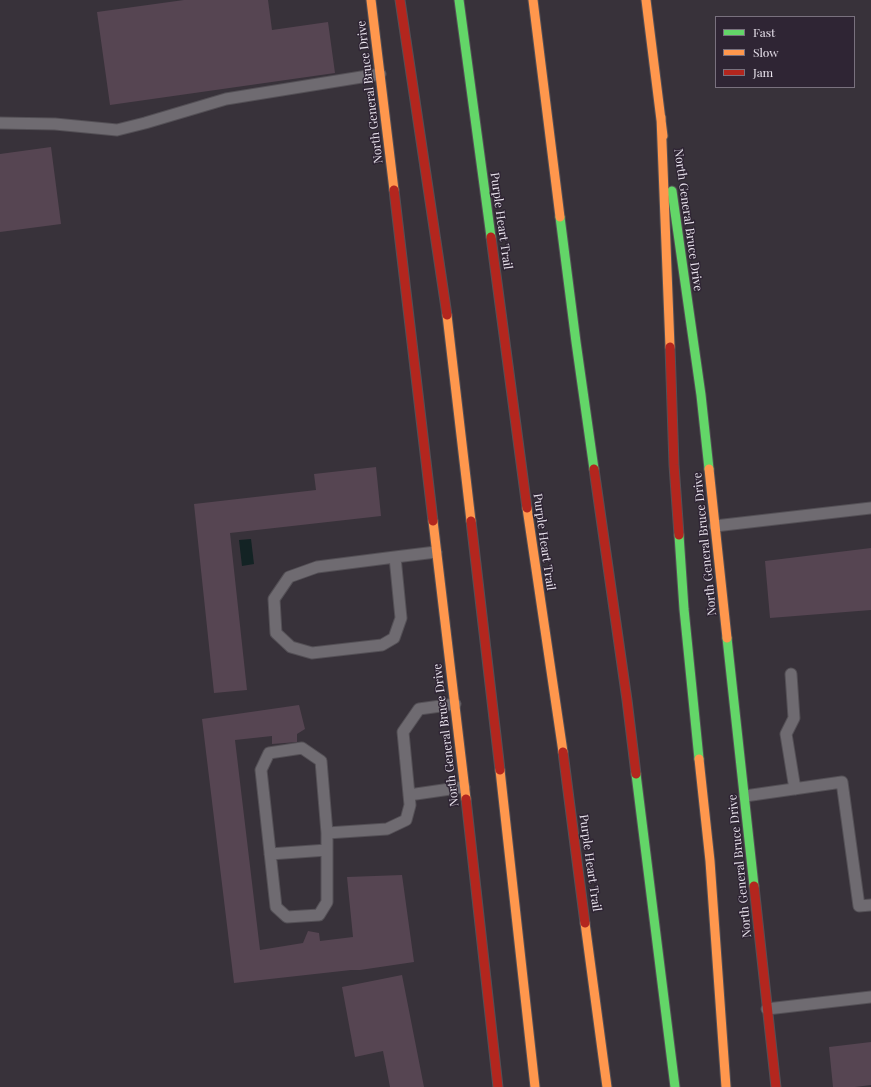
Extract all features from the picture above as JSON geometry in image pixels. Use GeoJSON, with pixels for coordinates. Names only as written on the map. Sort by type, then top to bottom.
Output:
{"type":"FeatureCollection","features":[{"type":"Feature","properties":{"kind":"main road","name":"North General Bruce Drive"},"geometry":{"type":"LineString","coordinates":[[371,0],[455,704],[498,1087]]}},
{"type":"Feature","properties":{"kind":"main road"},"geometry":{"type":"LineString","coordinates":[[400,0],[446,309],[485,637],[535,1087]]}},
{"type":"Feature","properties":{"kind":"main road","name":"Purple Heart Trail"},"geometry":{"type":"LineString","coordinates":[[459,0],[517,439],[559,725],[607,1087]]}},
{"type":"Feature","properties":{"kind":"main road"},"geometry":{"type":"LineString","coordinates":[[533,0],[576,342],[627,700],[675,1087]]}},
{"type":"Feature","properties":{"kind":"main road","name":"North General Bruce Drive"},"geometry":{"type":"LineString","coordinates":[[646,0],[661,117],[701,395],[776,1087]]}},
{"type":"Feature","properties":{"kind":"main road"},"geometry":{"type":"LineString","coordinates":[[661,117],[674,466],[684,608],[710,861],[726,1087]]}},
{"type":"Feature","properties":{"kind":"lane"},"geometry":{"type":"LineString","coordinates":[[0,123],[55,124],[117,130],[226,99],[380,74]]}},
{"type":"Feature","properties":{"kind":"lane"},"geometry":{"type":"LineString","coordinates":[[715,526],[871,508]]}},
{"type":"Feature","properties":{"kind":"lane"},"geometry":{"type":"LineString","coordinates":[[395,557],[401,618],[394,638],[382,645],[312,653],[291,647],[276,633],[274,599],[289,577],[317,567],[395,557],[436,552]]}},
{"type":"Feature","properties":{"kind":"lane"},"geometry":{"type":"LineString","coordinates":[[791,674],[794,718],[786,734],[795,789]]}},
{"type":"Feature","properties":{"kind":"lane"},"geometry":{"type":"LineString","coordinates":[[327,833],[387,829],[406,820],[410,805],[403,732],[419,709],[455,704]]}},
{"type":"Feature","properties":{"kind":"lane"},"geometry":{"type":"LineString","coordinates":[[302,748],[321,761],[327,833],[326,902],[319,915],[287,917],[276,907],[270,854],[261,770],[269,753],[302,748]]}},
{"type":"Feature","properties":{"kind":"lane"},"geometry":{"type":"LineString","coordinates":[[745,796],[842,782],[858,906],[871,904]]}},
{"type":"Feature","properties":{"kind":"lane"},"geometry":{"type":"LineString","coordinates":[[409,795],[464,787]]}},
{"type":"Feature","properties":{"kind":"lane"},"geometry":{"type":"LineString","coordinates":[[270,854],[327,850]]}},
{"type":"Feature","properties":{"kind":"lane"},"geometry":{"type":"LineString","coordinates":[[767,1009],[871,997]]}},
{"type":"Feature","properties":{"kind":"shaded area"},"geometry":{"type":"Polygon","coordinates":[[[251,539],[254,564],[242,566],[239,540],[251,539]]]}},
{"type":"Feature","properties":{"kind":"building"},"geometry":{"type":"Polygon","coordinates":[[[184,0],[268,0],[272,30],[328,22],[335,73],[110,105],[97,12],[184,0]]]}},
{"type":"Feature","properties":{"kind":"building"},"geometry":{"type":"Polygon","coordinates":[[[51,147],[61,224],[0,232],[0,154],[51,147]]]}},
{"type":"Feature","properties":{"kind":"building"},"geometry":{"type":"Polygon","coordinates":[[[376,467],[381,516],[230,533],[247,690],[214,693],[194,504],[316,490],[314,474],[376,467]]]}},
{"type":"Feature","properties":{"kind":"building"},"geometry":{"type":"Polygon","coordinates":[[[871,548],[871,610],[770,618],[765,561],[871,548]]]}},
{"type":"Feature","properties":{"kind":"building"},"geometry":{"type":"Polygon","coordinates":[[[299,705],[305,729],[297,734],[297,742],[272,744],[272,736],[235,740],[260,950],[303,943],[308,931],[319,933],[320,941],[353,937],[347,877],[402,875],[414,962],[360,970],[234,983],[202,719],[299,705]]]}},
{"type":"Feature","properties":{"kind":"building"},"geometry":{"type":"Polygon","coordinates":[[[402,975],[424,1087],[390,1087],[383,1051],[355,1057],[342,987],[402,975]]]}},
{"type":"Feature","properties":{"kind":"building"},"geometry":{"type":"Polygon","coordinates":[[[871,1042],[871,1085],[833,1087],[829,1047],[871,1042]]]}},
{"type":"Feature","properties":{"kind":"traffic: fast"},"geometry":{"type":"LineString","coordinates":[[459,0],[491,237]]}},
{"type":"Feature","properties":{"kind":"traffic: fast"},"geometry":{"type":"LineString","coordinates":[[672,191],[701,395],[709,469]]}},
{"type":"Feature","properties":{"kind":"traffic: fast"},"geometry":{"type":"LineString","coordinates":[[560,217],[594,469]]}},
{"type":"Feature","properties":{"kind":"traffic: fast"},"geometry":{"type":"LineString","coordinates":[[679,535],[684,609],[699,759]]}},
{"type":"Feature","properties":{"kind":"traffic: fast"},"geometry":{"type":"LineString","coordinates":[[727,638],[754,886]]}},
{"type":"Feature","properties":{"kind":"traffic: fast"},"geometry":{"type":"LineString","coordinates":[[636,774],[675,1087]]}},
{"type":"Feature","properties":{"kind":"traffic: slow"},"geometry":{"type":"LineString","coordinates":[[371,0],[394,190]]}},
{"type":"Feature","properties":{"kind":"traffic: slow"},"geometry":{"type":"LineString","coordinates":[[533,0],[560,217]]}},
{"type":"Feature","properties":{"kind":"traffic: slow"},"geometry":{"type":"LineString","coordinates":[[646,0],[663,136]]}},
{"type":"Feature","properties":{"kind":"traffic: slow"},"geometry":{"type":"LineString","coordinates":[[661,117],[670,347]]}},
{"type":"Feature","properties":{"kind":"traffic: slow"},"geometry":{"type":"LineString","coordinates":[[447,315],[471,521]]}},
{"type":"Feature","properties":{"kind":"traffic: slow"},"geometry":{"type":"LineString","coordinates":[[709,469],[727,638]]}},
{"type":"Feature","properties":{"kind":"traffic: slow"},"geometry":{"type":"LineString","coordinates":[[527,508],[563,752]]}},
{"type":"Feature","properties":{"kind":"traffic: slow"},"geometry":{"type":"LineString","coordinates":[[433,521],[466,799]]}},
{"type":"Feature","properties":{"kind":"traffic: slow"},"geometry":{"type":"LineString","coordinates":[[699,759],[710,861],[726,1087]]}},
{"type":"Feature","properties":{"kind":"traffic: slow"},"geometry":{"type":"LineString","coordinates":[[500,770],[535,1087]]}},
{"type":"Feature","properties":{"kind":"traffic: slow"},"geometry":{"type":"LineString","coordinates":[[585,923],[607,1087]]}},
{"type":"Feature","properties":{"kind":"traffic: jam"},"geometry":{"type":"LineString","coordinates":[[400,0],[447,315]]}},
{"type":"Feature","properties":{"kind":"traffic: jam"},"geometry":{"type":"LineString","coordinates":[[394,190],[433,521]]}},
{"type":"Feature","properties":{"kind":"traffic: jam"},"geometry":{"type":"LineString","coordinates":[[491,237],[527,508]]}},
{"type":"Feature","properties":{"kind":"traffic: jam"},"geometry":{"type":"LineString","coordinates":[[670,347],[674,465],[679,535]]}},
{"type":"Feature","properties":{"kind":"traffic: jam"},"geometry":{"type":"LineString","coordinates":[[594,469],[636,774]]}},
{"type":"Feature","properties":{"kind":"traffic: jam"},"geometry":{"type":"LineString","coordinates":[[471,521],[500,770]]}},
{"type":"Feature","properties":{"kind":"traffic: jam"},"geometry":{"type":"LineString","coordinates":[[563,752],[585,923]]}},
{"type":"Feature","properties":{"kind":"traffic: jam"},"geometry":{"type":"LineString","coordinates":[[466,799],[498,1087]]}},
{"type":"Feature","properties":{"kind":"traffic: jam"},"geometry":{"type":"LineString","coordinates":[[754,886],[776,1087]]}}]}
